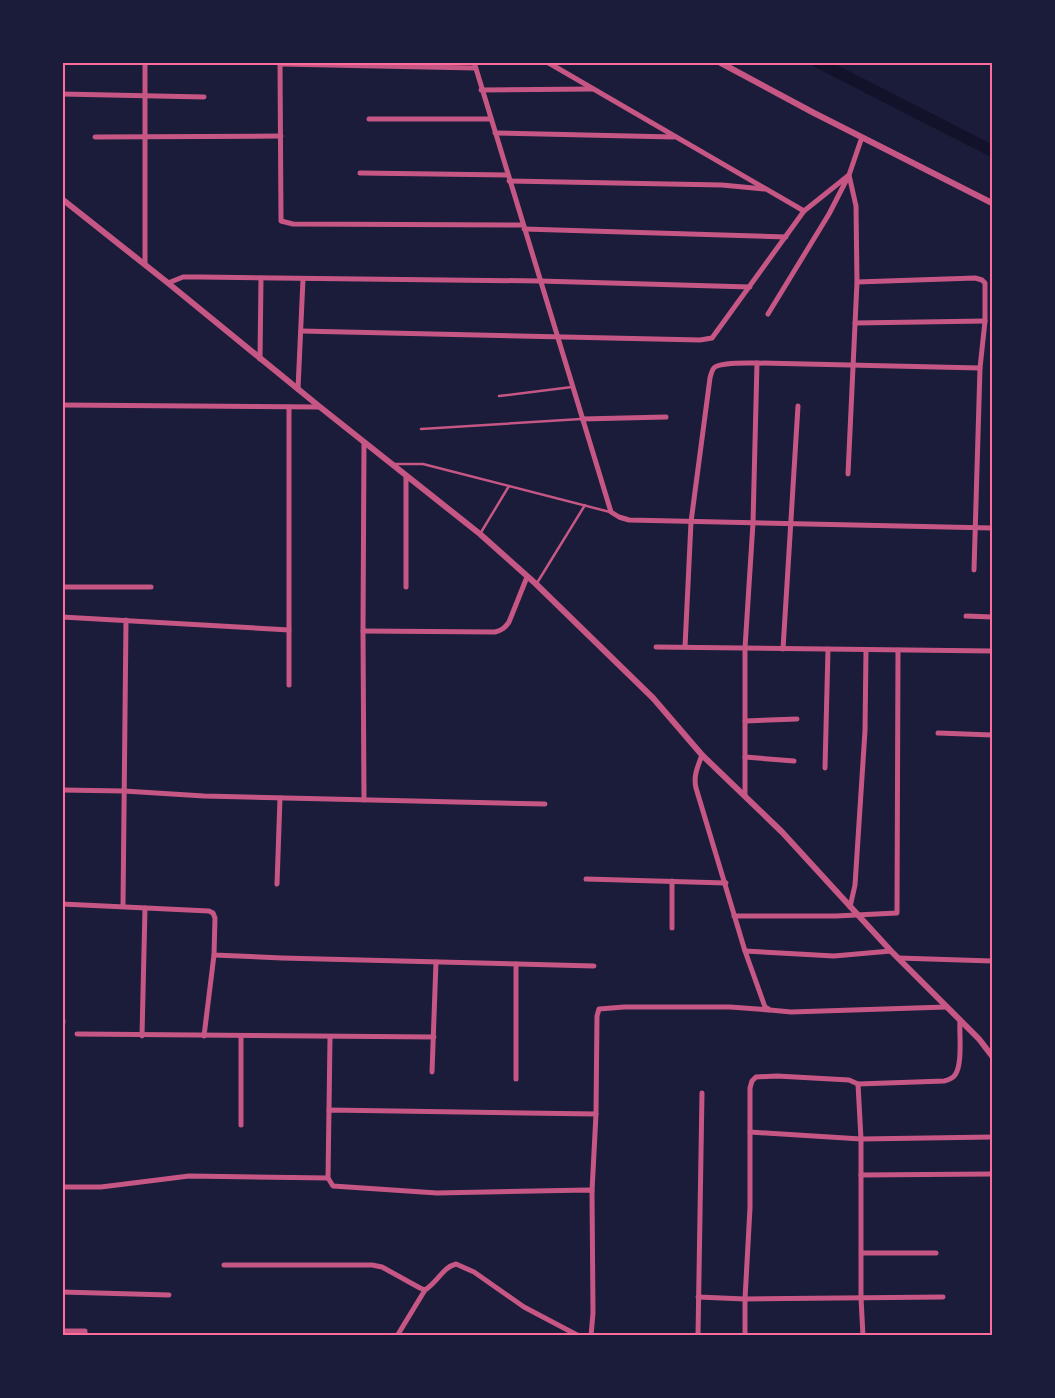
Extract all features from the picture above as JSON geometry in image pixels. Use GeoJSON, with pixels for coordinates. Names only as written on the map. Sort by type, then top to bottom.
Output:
{"type":"FeatureCollection","features":[{"type":"Feature","properties":{"kind":"street"},"geometry":{"type":"LineString","coordinates":[[145,62],[145,264]]}},
{"type":"Feature","properties":{"kind":"street"},"geometry":{"type":"LineString","coordinates":[[547,62],[804,211]]}},
{"type":"Feature","properties":{"kind":"street"},"geometry":{"type":"LineString","coordinates":[[719,62],[992,202]]}},
{"type":"Feature","properties":{"kind":"street"},"geometry":{"type":"LineString","coordinates":[[786,237],[523,227],[286,224],[281,221],[280,216],[280,63],[475,65],[481,90],[491,119],[507,175],[523,227],[540,281],[556,336],[611,512],[629,520],[992,528]]}},
{"type":"Feature","properties":{"kind":"street"},"geometry":{"type":"LineString","coordinates":[[481,90],[593,90]]}},
{"type":"Feature","properties":{"kind":"street"},"geometry":{"type":"LineString","coordinates":[[62,94],[204,97]]}},
{"type":"Feature","properties":{"kind":"street"},"geometry":{"type":"LineString","coordinates":[[369,119],[491,119]]}},
{"type":"Feature","properties":{"kind":"street"},"geometry":{"type":"LineString","coordinates":[[495,133],[676,137]]}},
{"type":"Feature","properties":{"kind":"street"},"geometry":{"type":"LineString","coordinates":[[95,137],[280,136]]}},
{"type":"Feature","properties":{"kind":"street"},"geometry":{"type":"LineString","coordinates":[[768,314],[829,214],[849,174],[862,137]]}},
{"type":"Feature","properties":{"kind":"street"},"geometry":{"type":"LineString","coordinates":[[360,173],[507,175]]}},
{"type":"Feature","properties":{"kind":"street"},"geometry":{"type":"LineString","coordinates":[[301,331],[700,340],[712,338],[804,211],[849,174]]}},
{"type":"Feature","properties":{"kind":"street"},"geometry":{"type":"LineString","coordinates":[[848,474],[857,282],[856,206],[849,174]]}},
{"type":"Feature","properties":{"kind":"street"},"geometry":{"type":"LineString","coordinates":[[509,181],[722,185],[766,189]]}},
{"type":"Feature","properties":{"kind":"street"},"geometry":{"type":"LineString","coordinates":[[62,199],[480,534],[536,584],[653,698],[702,755],[745,794],[782,832],[891,952],[979,1038],[992,1056]]}},
{"type":"Feature","properties":{"kind":"street"},"geometry":{"type":"LineString","coordinates":[[168,283],[183,277],[540,281],[750,287]]}},
{"type":"Feature","properties":{"kind":"street"},"geometry":{"type":"LineString","coordinates":[[260,359],[261,278]]}},
{"type":"Feature","properties":{"kind":"street"},"geometry":{"type":"LineString","coordinates":[[857,282],[975,278],[985,283],[985,321],[980,368],[974,570]]}},
{"type":"Feature","properties":{"kind":"street"},"geometry":{"type":"LineString","coordinates":[[298,389],[303,279]]}},
{"type":"Feature","properties":{"kind":"street"},"geometry":{"type":"LineString","coordinates":[[855,323],[985,321]]}},
{"type":"Feature","properties":{"kind":"street"},"geometry":{"type":"LineString","coordinates":[[685,647],[691,522],[711,372],[716,366],[722,364],[757,363],[980,368]]}},
{"type":"Feature","properties":{"kind":"street"},"geometry":{"type":"LineString","coordinates":[[745,794],[745,648],[753,523],[757,363]]}},
{"type":"Feature","properties":{"kind":"street"},"geometry":{"type":"LineString","coordinates":[[62,405],[320,407]]}},
{"type":"Feature","properties":{"kind":"street"},"geometry":{"type":"LineString","coordinates":[[784,649],[798,406]]}},
{"type":"Feature","properties":{"kind":"street"},"geometry":{"type":"LineString","coordinates":[[289,407],[289,685]]}},
{"type":"Feature","properties":{"kind":"street"},"geometry":{"type":"LineString","coordinates":[[582,418],[666,417]]}},
{"type":"Feature","properties":{"kind":"street"},"geometry":{"type":"LineString","coordinates":[[364,442],[364,800]]}},
{"type":"Feature","properties":{"kind":"street"},"geometry":{"type":"LineString","coordinates":[[406,475],[406,587]]}},
{"type":"Feature","properties":{"kind":"street"},"geometry":{"type":"LineString","coordinates":[[363,630],[495,632],[506,627],[509,622],[527,577]]}},
{"type":"Feature","properties":{"kind":"street"},"geometry":{"type":"LineString","coordinates":[[62,587],[151,587]]}},
{"type":"Feature","properties":{"kind":"street"},"geometry":{"type":"LineString","coordinates":[[966,616],[992,617]]}},
{"type":"Feature","properties":{"kind":"street"},"geometry":{"type":"LineString","coordinates":[[62,617],[289,630]]}},
{"type":"Feature","properties":{"kind":"street"},"geometry":{"type":"LineString","coordinates":[[123,906],[126,620]]}},
{"type":"Feature","properties":{"kind":"street"},"geometry":{"type":"LineString","coordinates":[[656,647],[992,651]]}},
{"type":"Feature","properties":{"kind":"street"},"geometry":{"type":"LineString","coordinates":[[825,768],[828,649]]}},
{"type":"Feature","properties":{"kind":"street"},"geometry":{"type":"LineString","coordinates":[[850,907],[855,886],[865,731],[866,650]]}},
{"type":"Feature","properties":{"kind":"street"},"geometry":{"type":"LineString","coordinates":[[734,916],[897,913],[898,650]]}},
{"type":"Feature","properties":{"kind":"street"},"geometry":{"type":"LineString","coordinates":[[745,721],[797,719]]}},
{"type":"Feature","properties":{"kind":"street"},"geometry":{"type":"LineString","coordinates":[[938,733],[992,734]]}},
{"type":"Feature","properties":{"kind":"street"},"geometry":{"type":"LineString","coordinates":[[702,755],[695,781],[745,951],[762,1001],[765,1007],[770,1010]]}},
{"type":"Feature","properties":{"kind":"street"},"geometry":{"type":"LineString","coordinates":[[745,757],[794,761]]}},
{"type":"Feature","properties":{"kind":"street"},"geometry":{"type":"LineString","coordinates":[[62,790],[124,791],[204,796],[544,804]]}},
{"type":"Feature","properties":{"kind":"street"},"geometry":{"type":"LineString","coordinates":[[278,884],[280,798]]}},
{"type":"Feature","properties":{"kind":"street"},"geometry":{"type":"LineString","coordinates":[[586,879],[726,883]]}},
{"type":"Feature","properties":{"kind":"street"},"geometry":{"type":"LineString","coordinates":[[672,881],[672,928]]}},
{"type":"Feature","properties":{"kind":"street"},"geometry":{"type":"LineString","coordinates":[[62,904],[209,911],[213,913],[216,926],[214,955],[204,1036]]}},
{"type":"Feature","properties":{"kind":"street"},"geometry":{"type":"LineString","coordinates":[[142,1036],[145,908]]}},
{"type":"Feature","properties":{"kind":"street"},"geometry":{"type":"LineString","coordinates":[[745,951],[834,956],[891,952]]}},
{"type":"Feature","properties":{"kind":"street"},"geometry":{"type":"LineString","coordinates":[[214,955],[594,966]]}},
{"type":"Feature","properties":{"kind":"street"},"geometry":{"type":"LineString","coordinates":[[898,958],[992,961]]}},
{"type":"Feature","properties":{"kind":"street"},"geometry":{"type":"LineString","coordinates":[[432,1072],[436,962]]}},
{"type":"Feature","properties":{"kind":"street"},"geometry":{"type":"LineString","coordinates":[[516,964],[516,1079]]}},
{"type":"Feature","properties":{"kind":"street"},"geometry":{"type":"LineString","coordinates":[[591,1336],[593,1312],[592,1191],[596,1114],[597,1016],[599,1009],[624,1007],[730,1007],[791,1012],[946,1007]]}},
{"type":"Feature","properties":{"kind":"street"},"geometry":{"type":"LineString","coordinates":[[62,1015],[63,1022]]}},
{"type":"Feature","properties":{"kind":"street"},"geometry":{"type":"LineString","coordinates":[[745,1336],[750,1208],[750,1088],[752,1081],[756,1077],[777,1076],[849,1080],[858,1084],[944,1081],[951,1079],[956,1074],[959,1062],[960,1020]]}},
{"type":"Feature","properties":{"kind":"street"},"geometry":{"type":"LineString","coordinates":[[78,1034],[434,1037]]}},
{"type":"Feature","properties":{"kind":"street"},"geometry":{"type":"LineString","coordinates":[[241,1036],[241,1125]]}},
{"type":"Feature","properties":{"kind":"street"},"geometry":{"type":"LineString","coordinates":[[330,1037],[328,1178],[334,1186],[437,1193],[592,1191]]}},
{"type":"Feature","properties":{"kind":"street"},"geometry":{"type":"LineString","coordinates":[[858,1084],[861,1139],[860,1220],[863,1336]]}},
{"type":"Feature","properties":{"kind":"street"},"geometry":{"type":"LineString","coordinates":[[698,1336],[702,1093]]}},
{"type":"Feature","properties":{"kind":"street"},"geometry":{"type":"LineString","coordinates":[[329,1110],[596,1114]]}},
{"type":"Feature","properties":{"kind":"street"},"geometry":{"type":"LineString","coordinates":[[750,1132],[861,1139],[992,1137]]}},
{"type":"Feature","properties":{"kind":"street"},"geometry":{"type":"LineString","coordinates":[[861,1175],[992,1174]]}},
{"type":"Feature","properties":{"kind":"street"},"geometry":{"type":"LineString","coordinates":[[62,1187],[101,1187],[189,1176],[328,1178]]}},
{"type":"Feature","properties":{"kind":"street"},"geometry":{"type":"LineString","coordinates":[[862,1253],[936,1253]]}},
{"type":"Feature","properties":{"kind":"street"},"geometry":{"type":"LineString","coordinates":[[397,1336],[425,1290],[448,1268],[456,1264],[462,1265],[524,1307],[579,1336]]}},
{"type":"Feature","properties":{"kind":"street"},"geometry":{"type":"LineString","coordinates":[[224,1265],[372,1265],[382,1267],[425,1290]]}},
{"type":"Feature","properties":{"kind":"street"},"geometry":{"type":"LineString","coordinates":[[62,1292],[169,1294]]}},
{"type":"Feature","properties":{"kind":"street"},"geometry":{"type":"LineString","coordinates":[[698,1296],[745,1299],[943,1297]]}},
{"type":"Feature","properties":{"kind":"street"},"geometry":{"type":"LineString","coordinates":[[62,1331],[85,1331],[85,1336]]}},
{"type":"Feature","properties":{"kind":"lane"},"geometry":{"type":"LineString","coordinates":[[499,396],[573,387]]}},
{"type":"Feature","properties":{"kind":"lane"},"geometry":{"type":"LineString","coordinates":[[421,429],[582,418]]}},
{"type":"Feature","properties":{"kind":"lane"},"geometry":{"type":"LineString","coordinates":[[392,464],[423,464],[611,512]]}},
{"type":"Feature","properties":{"kind":"lane"},"geometry":{"type":"LineString","coordinates":[[480,534],[509,486]]}},
{"type":"Feature","properties":{"kind":"lane"},"geometry":{"type":"LineString","coordinates":[[536,584],[585,505]]}},
{"type":"Feature","properties":{"kind":"waterway"},"geometry":{"type":"LineString","coordinates":[[818,62],[992,151]]}}]}
